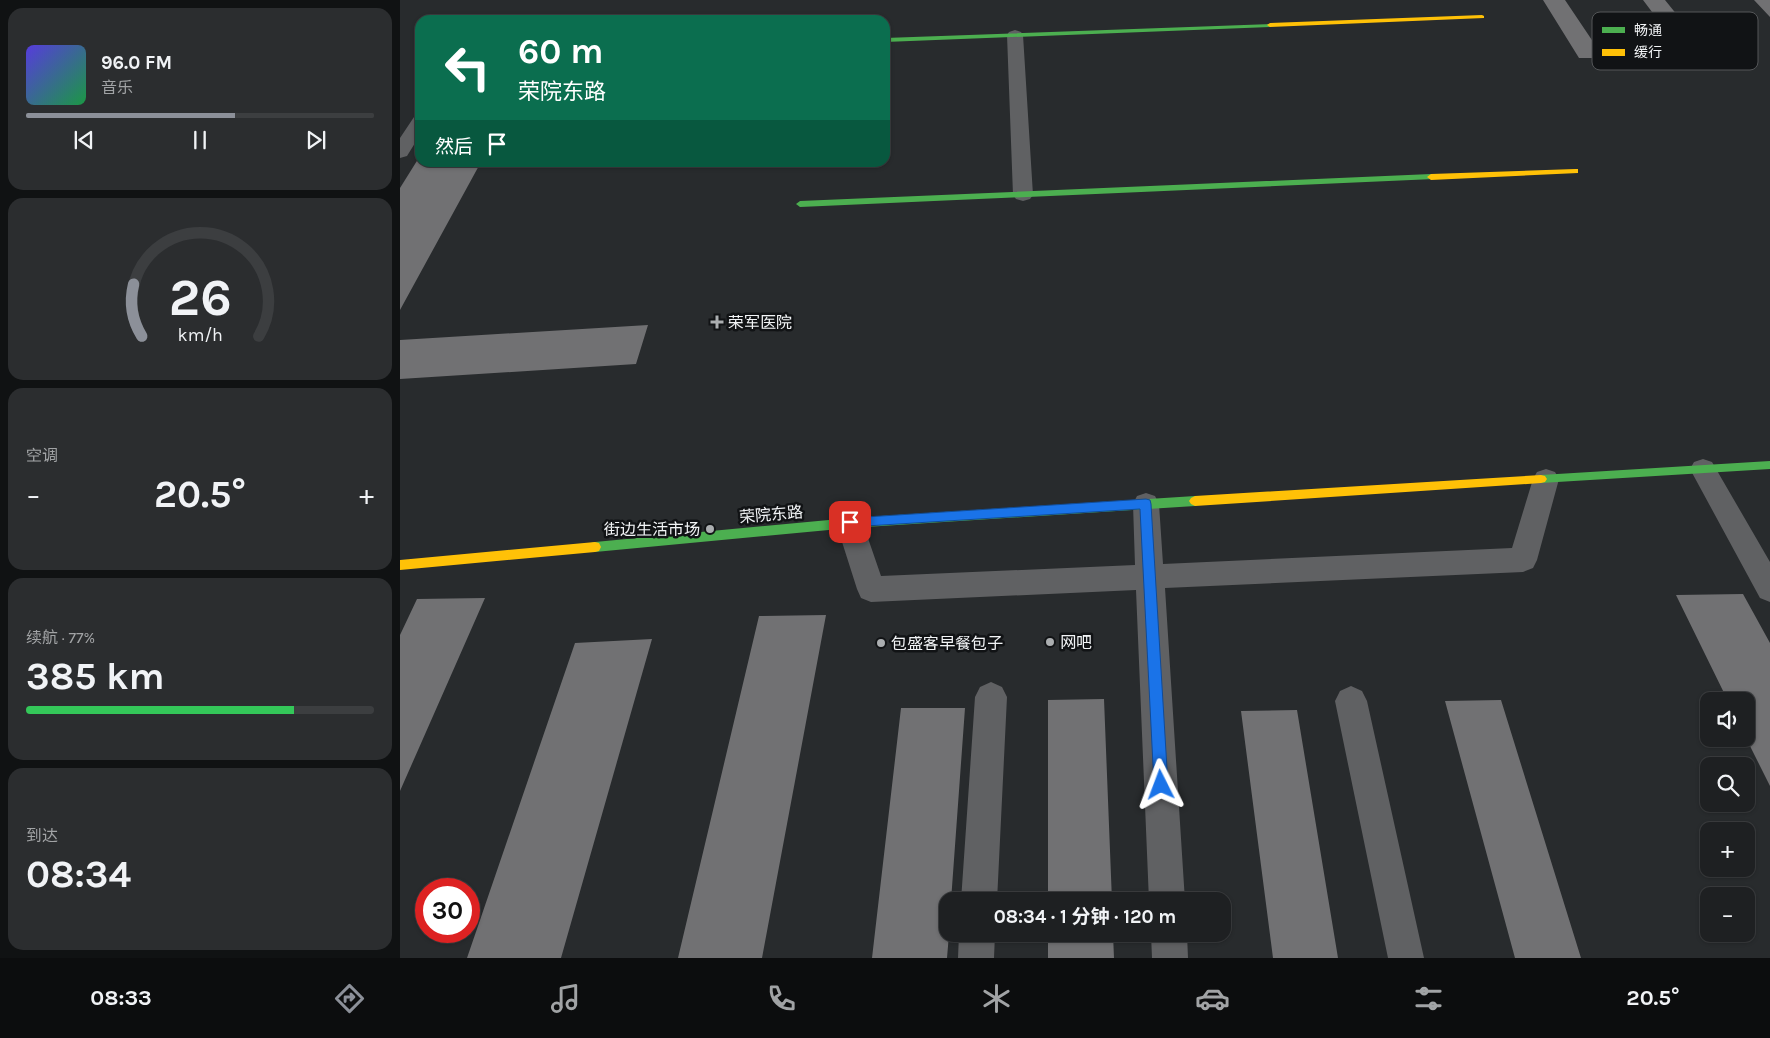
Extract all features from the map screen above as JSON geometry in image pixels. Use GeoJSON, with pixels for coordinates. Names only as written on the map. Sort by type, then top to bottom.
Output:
{"type":"FeatureCollection","features":[{"type":"Feature","properties":{"kind":"street"},"geometry":{"type":"LineString","coordinates":[[890,40],[1482,17]]}},
{"type":"Feature","properties":{"kind":"street"},"geometry":{"type":"LineString","coordinates":[[1015,35],[1023,194]]}},
{"type":"Feature","properties":{"kind":"street"},"geometry":{"type":"LineString","coordinates":[[400,152],[415,129]]}},
{"type":"Feature","properties":{"kind":"street"},"geometry":{"type":"LineString","coordinates":[[800,204],[1575,171]]}},
{"type":"Feature","properties":{"kind":"street","name":"荣院东路"},"geometry":{"type":"LineString","coordinates":[[400,564],[850,522],[1770,465]]}},
{"type":"Feature","properties":{"kind":"street"},"geometry":{"type":"LineString","coordinates":[[1703,469],[1770,590]]}},
{"type":"Feature","properties":{"kind":"street"},"geometry":{"type":"LineString","coordinates":[[850,522],[871,589],[1523,560],[1546,479]]}},
{"type":"Feature","properties":{"kind":"street"},"geometry":{"type":"LineString","coordinates":[[1146,504],[1167,892]]}},
{"type":"Feature","properties":{"kind":"street"},"geometry":{"type":"LineString","coordinates":[[980,892],[991,697]]}},
{"type":"Feature","properties":{"kind":"street"},"geometry":{"type":"LineString","coordinates":[[1351,700],[1406,958]]}},
{"type":"Feature","properties":{"kind":"street"},"geometry":{"type":"LineString","coordinates":[[976,958],[977,942]]}},
{"type":"Feature","properties":{"kind":"street"},"geometry":{"type":"LineString","coordinates":[[1169,942],[1170,958]]}},
{"type":"Feature","properties":{"kind":"building"},"geometry":{"type":"Polygon","coordinates":[[[1543,0],[1565,0],[1592,40],[1592,58],[1579,58],[1543,0]]]}},
{"type":"Feature","properties":{"kind":"building"},"geometry":{"type":"Polygon","coordinates":[[[1643,0],[1665,0],[1675,12],[1652,12],[1643,0]]]}},
{"type":"Feature","properties":{"kind":"building"},"geometry":{"type":"Polygon","coordinates":[[[1754,0],[1770,0],[1770,17],[1754,0]]]}},
{"type":"Feature","properties":{"kind":"building"},"geometry":{"type":"Polygon","coordinates":[[[415,164],[415,167],[478,167],[400,310],[400,188],[415,164]]]}},
{"type":"Feature","properties":{"kind":"building"},"geometry":{"type":"Polygon","coordinates":[[[648,325],[636,364],[400,379],[400,340],[648,325]]]}},
{"type":"Feature","properties":{"kind":"building"},"geometry":{"type":"Polygon","coordinates":[[[1743,594],[1770,643],[1770,786],[1750,747],[1755,747],[1755,692],[1724,692],[1676,595],[1743,594]]]}},
{"type":"Feature","properties":{"kind":"building"},"geometry":{"type":"Polygon","coordinates":[[[485,598],[400,791],[400,635],[417,599],[485,598]]]}},
{"type":"Feature","properties":{"kind":"building"},"geometry":{"type":"Polygon","coordinates":[[[826,615],[762,958],[678,958],[759,616],[826,615]]]}},
{"type":"Feature","properties":{"kind":"building"},"geometry":{"type":"Polygon","coordinates":[[[652,639],[561,958],[467,958],[472,943],[480,943],[480,920],[575,643],[652,639]]]}},
{"type":"Feature","properties":{"kind":"building"},"geometry":{"type":"Polygon","coordinates":[[[1104,699],[1112,892],[1048,892],[1048,700],[1104,699]]]}},
{"type":"Feature","properties":{"kind":"building"},"geometry":{"type":"Polygon","coordinates":[[[1501,700],[1581,958],[1515,958],[1445,701],[1501,700]]]}},
{"type":"Feature","properties":{"kind":"building"},"geometry":{"type":"Polygon","coordinates":[[[901,708],[965,708],[952,892],[939,892],[939,942],[948,942],[947,958],[872,958],[901,708]]]}},
{"type":"Feature","properties":{"kind":"building"},"geometry":{"type":"Polygon","coordinates":[[[1297,710],[1338,958],[1273,958],[1241,711],[1297,710]]]}},
{"type":"Feature","properties":{"kind":"building"},"geometry":{"type":"Polygon","coordinates":[[[1048,942],[1113,942],[1114,958],[1048,958],[1048,942]]]}},
{"type":"Feature","properties":{"kind":"traffic: fast"},"geometry":{"type":"LineString","coordinates":[[890,40],[1270,25]]}},
{"type":"Feature","properties":{"kind":"traffic: fast"},"geometry":{"type":"LineString","coordinates":[[800,204],[1431,177]]}},
{"type":"Feature","properties":{"kind":"traffic: fast"},"geometry":{"type":"LineString","coordinates":[[1541,479],[1770,465]]}},
{"type":"Feature","properties":{"kind":"traffic: fast"},"geometry":{"type":"LineString","coordinates":[[595,547],[850,523],[1195,501]]}},
{"type":"Feature","properties":{"kind":"traffic: slow"},"geometry":{"type":"LineString","coordinates":[[1270,25],[1482,17]]}},
{"type":"Feature","properties":{"kind":"traffic: slow"},"geometry":{"type":"LineString","coordinates":[[1431,177],[1575,171]]}},
{"type":"Feature","properties":{"kind":"traffic: slow"},"geometry":{"type":"LineString","coordinates":[[1195,501],[1541,479]]}},
{"type":"Feature","properties":{"kind":"traffic: slow"},"geometry":{"type":"LineString","coordinates":[[400,565],[595,547]]}},
{"type":"Feature","properties":{"kind":"place","name":"荣军医院"},"geometry":{"type":"Point","coordinates":[717,322]}},
{"type":"Feature","properties":{"kind":"place","name":"街边生活市场"},"geometry":{"type":"Point","coordinates":[710,529]}},
{"type":"Feature","properties":{"kind":"place","name":"网吧"},"geometry":{"type":"Point","coordinates":[1050,642]}},
{"type":"Feature","properties":{"kind":"place","name":"包盛客早餐包子"},"geometry":{"type":"Point","coordinates":[881,643]}},
{"type":"Feature","properties":{"kind":"route"},"geometry":{"type":"LineString","coordinates":[[850,522],[1146,504],[1161,785]]}}]}
